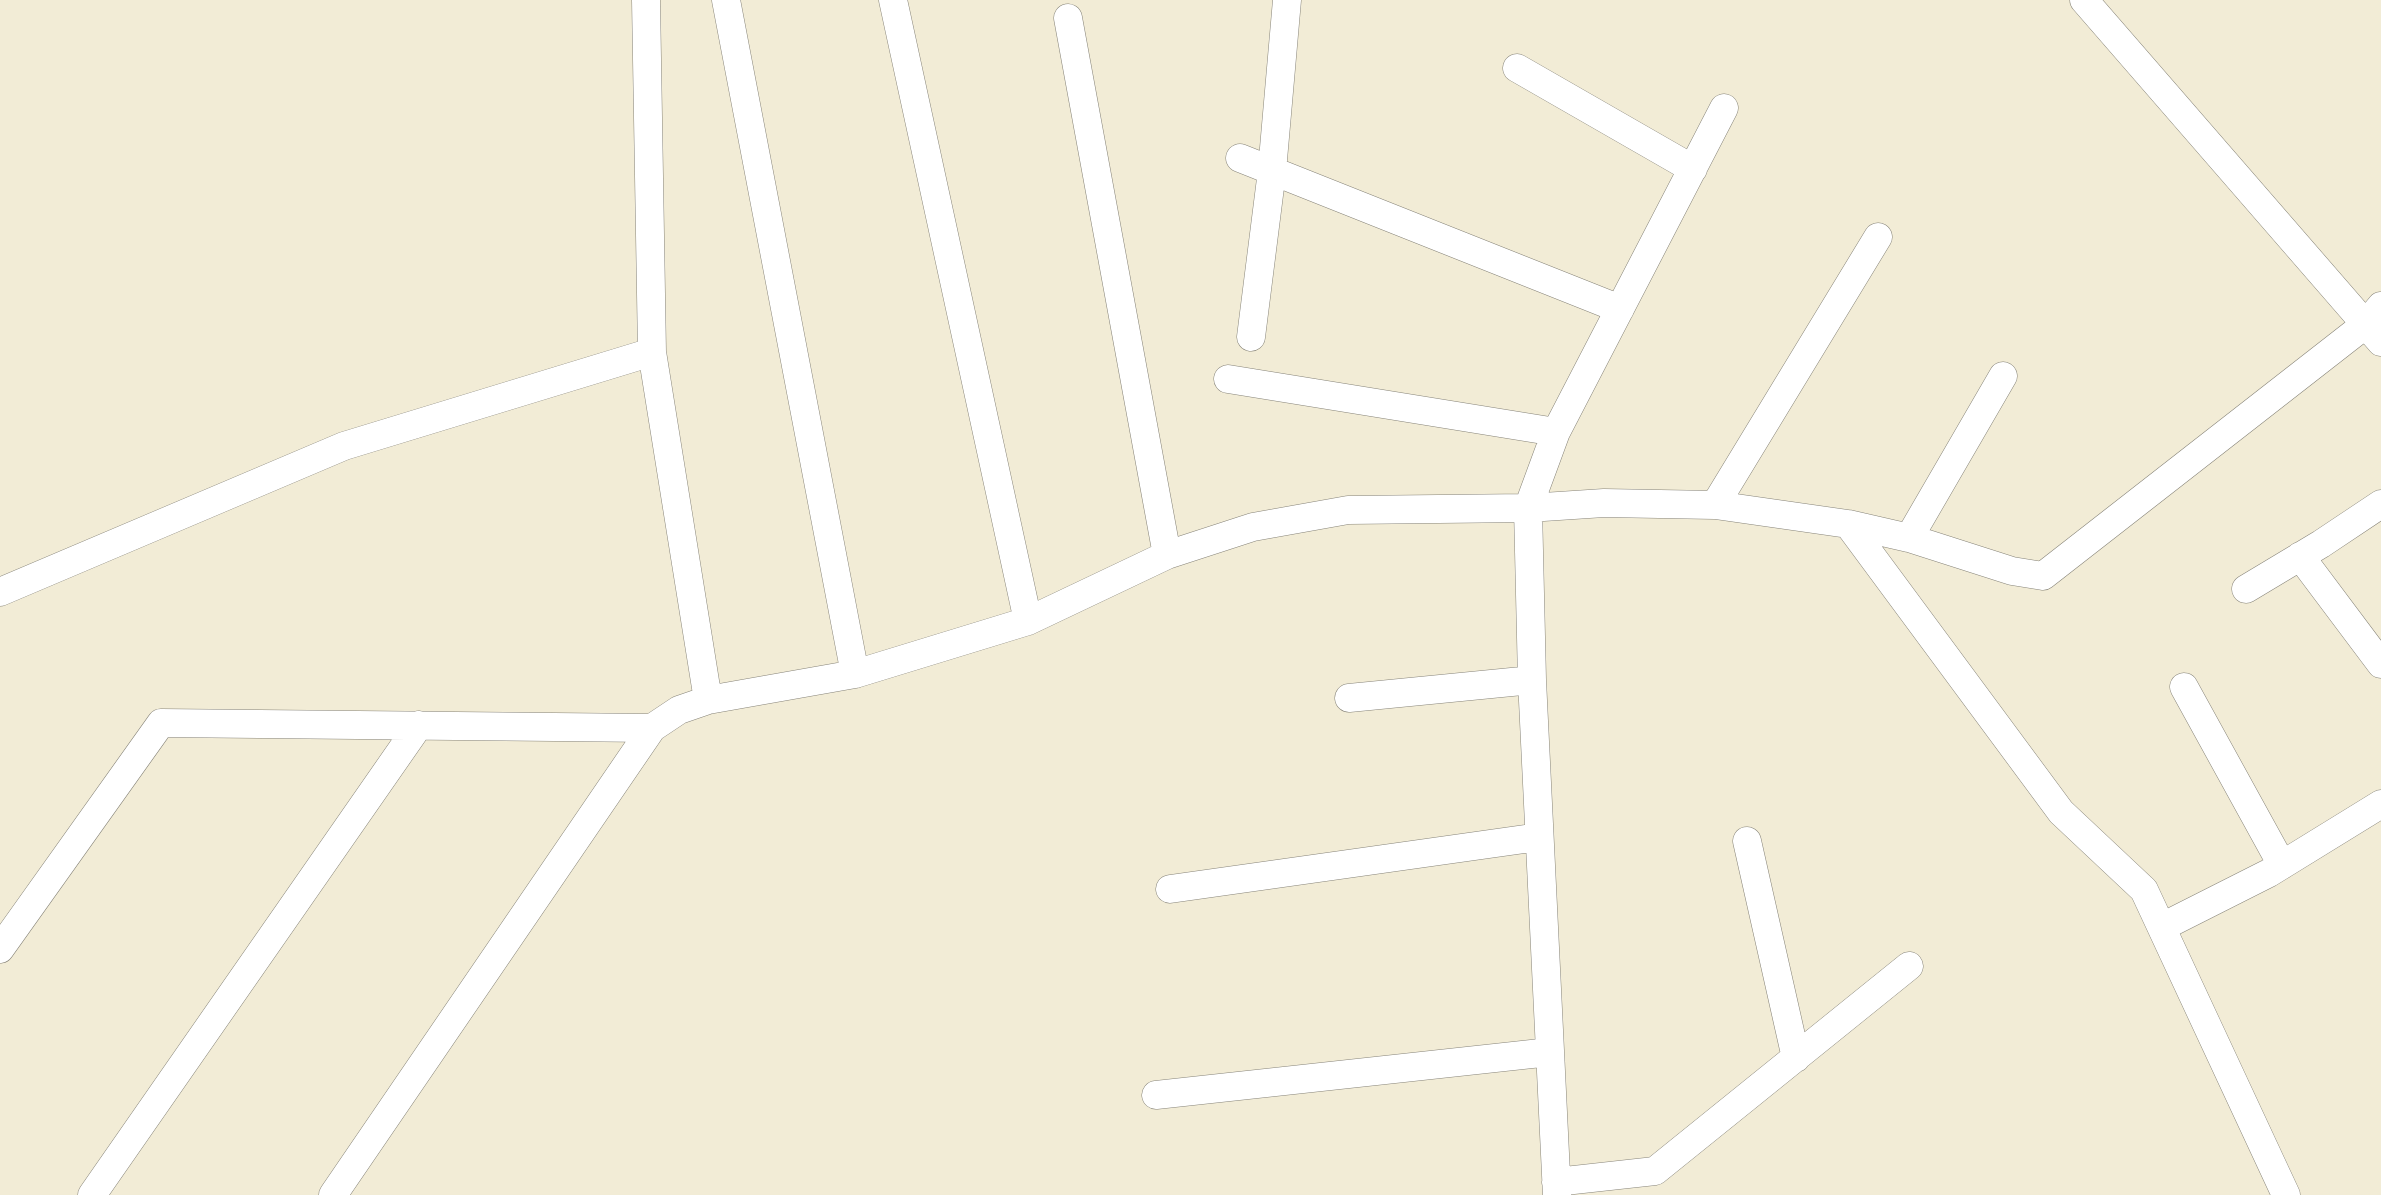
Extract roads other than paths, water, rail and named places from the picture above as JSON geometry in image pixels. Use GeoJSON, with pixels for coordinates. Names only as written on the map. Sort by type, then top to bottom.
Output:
{"type":"FeatureCollection","features":[{"type":"Feature","properties":{"kind":"street"},"geometry":{"type":"LineString","coordinates":[[646,0],[652,352],[708,700]]}},
{"type":"Feature","properties":{"kind":"street"},"geometry":{"type":"LineString","coordinates":[[726,0],[855,674]]}},
{"type":"Feature","properties":{"kind":"street"},"geometry":{"type":"LineString","coordinates":[[893,0],[1028,621]]}},
{"type":"Feature","properties":{"kind":"street"},"geometry":{"type":"LineString","coordinates":[[1251,337],[1272,171],[1288,0]]}},
{"type":"Feature","properties":{"kind":"street"},"geometry":{"type":"LineString","coordinates":[[333,1195],[652,728],[679,710],[708,700],[855,674],[1028,621],[1167,555],[1253,527],[1348,510],[1528,508],[1604,503],[1716,505],[1848,524],[1909,538],[2012,571],[2043,576],[2376,324],[2084,0]]}},
{"type":"Feature","properties":{"kind":"street"},"geometry":{"type":"LineString","coordinates":[[1068,18],[1167,555]]}},
{"type":"Feature","properties":{"kind":"street"},"geometry":{"type":"LineString","coordinates":[[1517,68],[1693,168]]}},
{"type":"Feature","properties":{"kind":"street"},"geometry":{"type":"LineString","coordinates":[[1724,108],[1556,432],[1528,508],[1532,680],[1556,1188],[1654,1171],[1909,966]]}},
{"type":"Feature","properties":{"kind":"street"},"geometry":{"type":"LineString","coordinates":[[1240,158],[1620,309]]}},
{"type":"Feature","properties":{"kind":"street"},"geometry":{"type":"LineString","coordinates":[[1716,505],[1878,237]]}},
{"type":"Feature","properties":{"kind":"street"},"geometry":{"type":"LineString","coordinates":[[0,592],[344,446],[652,352]]}},
{"type":"Feature","properties":{"kind":"street"},"geometry":{"type":"LineString","coordinates":[[1909,538],[2003,376]]}},
{"type":"Feature","properties":{"kind":"street"},"geometry":{"type":"LineString","coordinates":[[1228,379],[1556,432]]}},
{"type":"Feature","properties":{"kind":"street"},"geometry":{"type":"LineString","coordinates":[[2246,588],[2381,504]]}},
{"type":"Feature","properties":{"kind":"street"},"geometry":{"type":"LineString","coordinates":[[1848,524],[2061,812],[2144,890],[2286,1195]]}},
{"type":"Feature","properties":{"kind":"street"},"geometry":{"type":"LineString","coordinates":[[2300,556],[2381,664]]}},
{"type":"Feature","properties":{"kind":"street"},"geometry":{"type":"LineString","coordinates":[[1349,698],[1532,680]]}},
{"type":"Feature","properties":{"kind":"street"},"geometry":{"type":"LineString","coordinates":[[2184,686],[2282,865]]}},
{"type":"Feature","properties":{"kind":"street"},"geometry":{"type":"LineString","coordinates":[[0,950],[161,723],[652,728]]}},
{"type":"Feature","properties":{"kind":"street"},"geometry":{"type":"LineString","coordinates":[[92,1195],[419,725]]}},
{"type":"Feature","properties":{"kind":"street"},"geometry":{"type":"LineString","coordinates":[[2162,928],[2282,865],[2381,804]]}},
{"type":"Feature","properties":{"kind":"street"},"geometry":{"type":"LineString","coordinates":[[1170,889],[1540,837]]}},
{"type":"Feature","properties":{"kind":"street"},"geometry":{"type":"LineString","coordinates":[[1747,841],[1796,1058]]}},
{"type":"Feature","properties":{"kind":"street"},"geometry":{"type":"LineString","coordinates":[[1156,1095],[1550,1052]]}}]}
